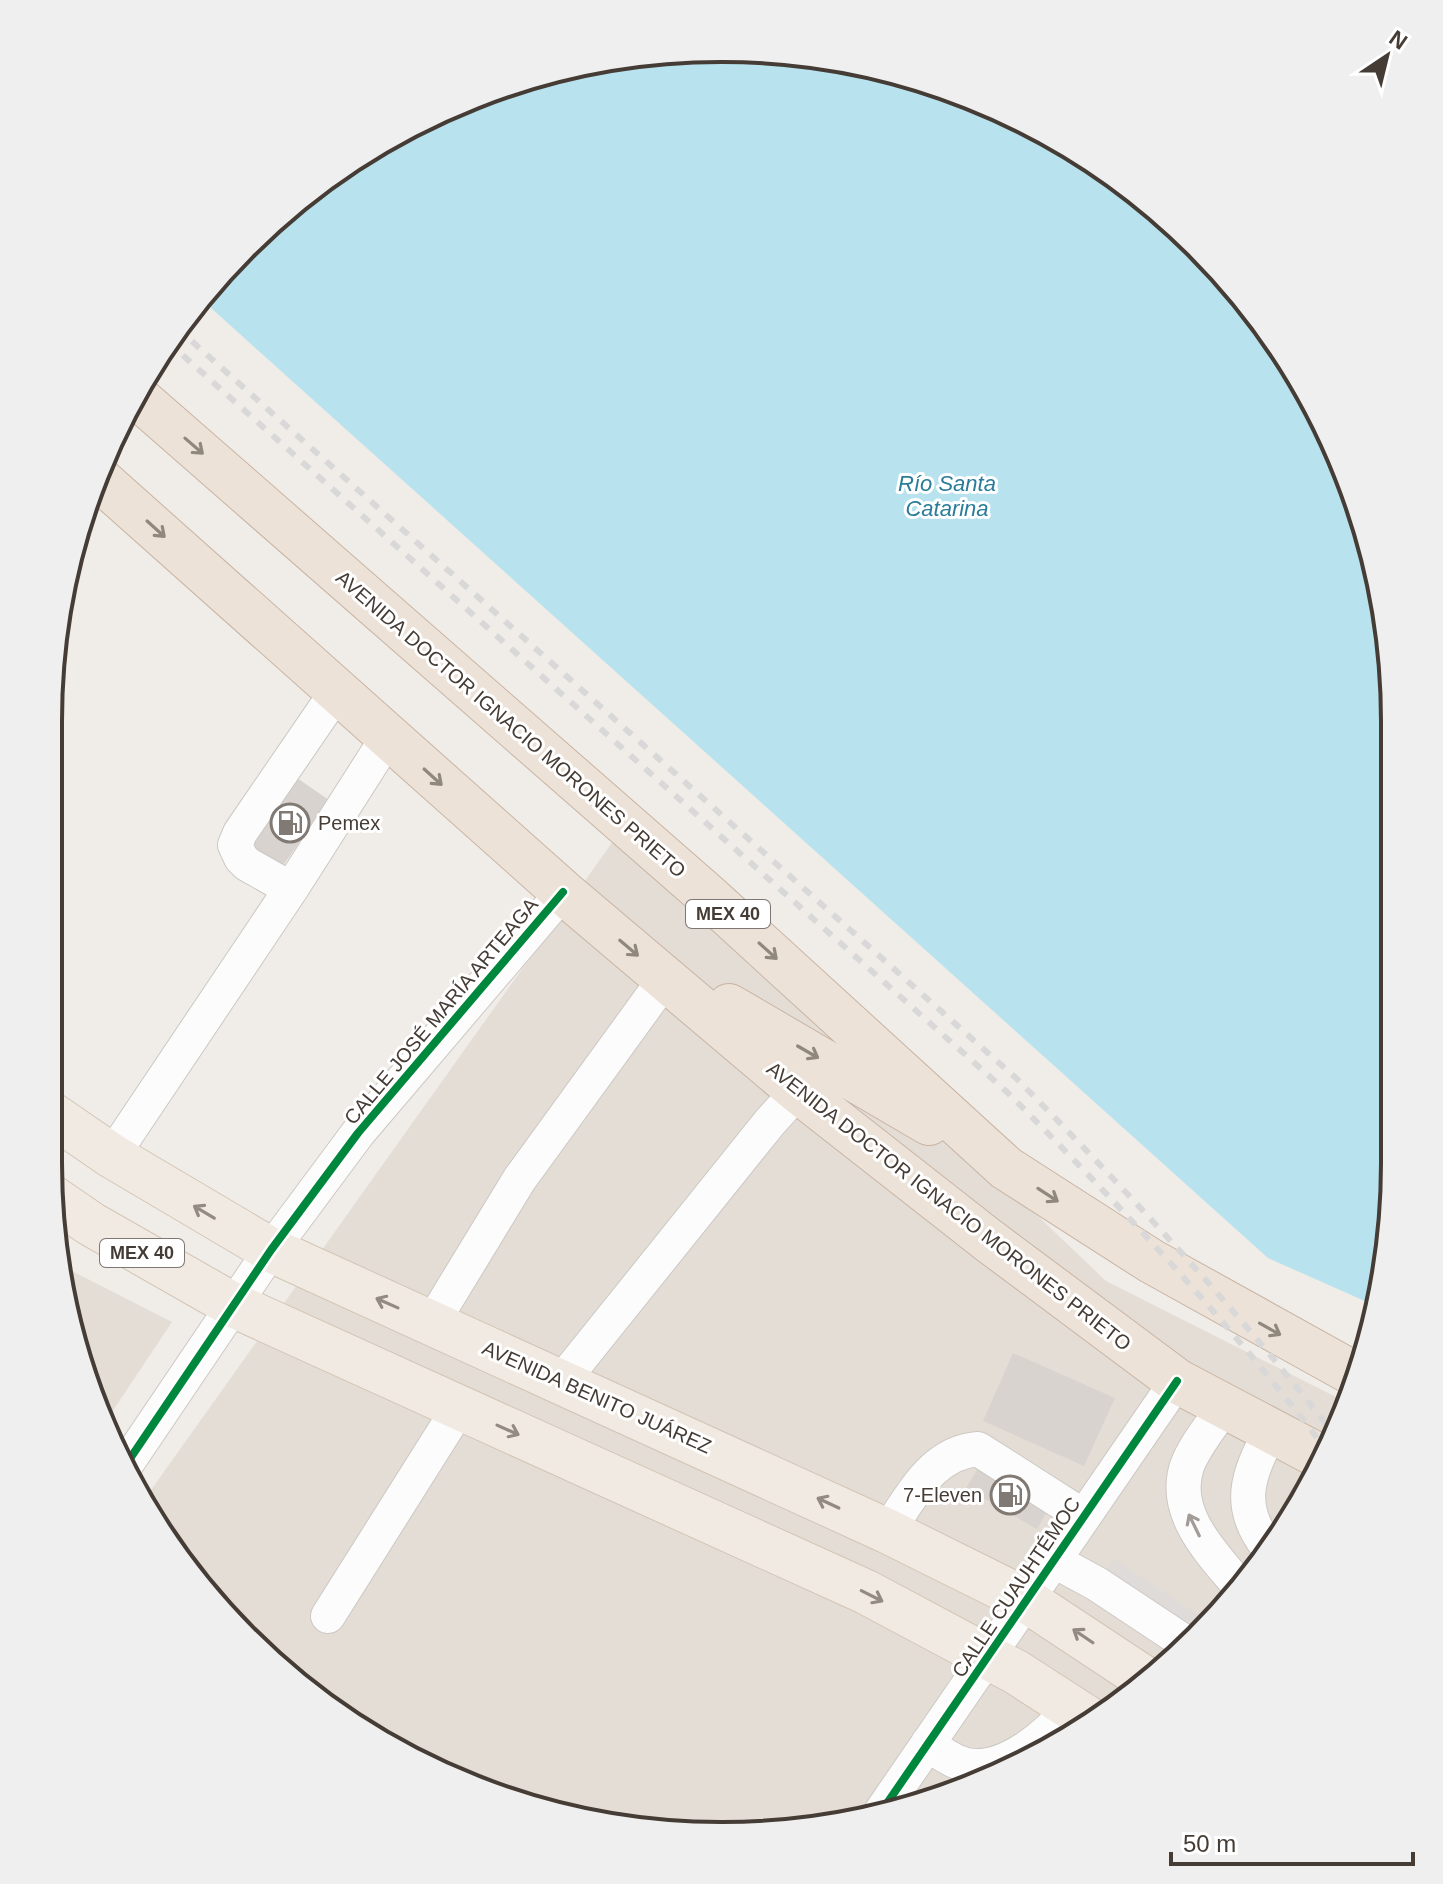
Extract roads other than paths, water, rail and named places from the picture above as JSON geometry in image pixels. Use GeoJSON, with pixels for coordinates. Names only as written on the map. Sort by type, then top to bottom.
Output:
{"type":"FeatureCollection","features":[{"type":"Feature","properties":{"kind":"highway","name":"AVENIDA DOCTOR IGNACIO MORONES PRIETO"},"geometry":{"type":"LineString","coordinates":[[144,403],[709,897],[1006,1168],[1151,1261],[1347,1370]]}},
{"type":"Feature","properties":{"kind":"highway","name":"AVENIDA DOCTOR IGNACIO MORONES PRIETO"},"geometry":{"type":"LineString","coordinates":[[106,485],[563,892],[798,1091],[988,1240],[1177,1381],[1313,1453]]}},
{"type":"Feature","properties":{"kind":"highway"},"geometry":{"type":"LineString","coordinates":[[665,979],[729,1006],[1006,1168]]}},
{"type":"Feature","properties":{"kind":"main road","name":"AVENIDA BENITO JUÁREZ"},"geometry":{"type":"LineString","coordinates":[[62,1122],[112,1156],[271,1250],[887,1531],[1026,1600],[1137,1674]]}},
{"type":"Feature","properties":{"kind":"main road","name":"MEX 40"},"geometry":{"type":"LineString","coordinates":[[63,1205],[233,1305],[866,1592],[988,1657],[1082,1715]]}},
{"type":"Feature","properties":{"kind":"street"},"geometry":{"type":"LineString","coordinates":[[291,889],[247,864],[237,851],[236,840],[338,690]]}},
{"type":"Feature","properties":{"kind":"street"},"geometry":{"type":"LineString","coordinates":[[112,1156],[291,889],[388,737]]}},
{"type":"Feature","properties":{"kind":"street","name":"CALLE JOSÉ MARÍA ARTEAGA"},"geometry":{"type":"LineString","coordinates":[[131,1457],[271,1250],[358,1133],[563,892]]}},
{"type":"Feature","properties":{"kind":"street"},"geometry":{"type":"LineString","coordinates":[[432,1323],[519,1180],[665,979]]}},
{"type":"Feature","properties":{"kind":"street"},"geometry":{"type":"LineString","coordinates":[[562,1381],[750,1146],[798,1091]]}},
{"type":"Feature","properties":{"kind":"street","name":"CALLE CUAUHTÉMOC"},"geometry":{"type":"LineString","coordinates":[[889,1801],[1177,1381]]}},
{"type":"Feature","properties":{"kind":"street"},"geometry":{"type":"LineString","coordinates":[[1224,1407],[1187,1467],[1186,1509],[1195,1531],[1233,1578]]}},
{"type":"Feature","properties":{"kind":"street"},"geometry":{"type":"LineString","coordinates":[[328,1616],[459,1408]]}},
{"type":"Feature","properties":{"kind":"street"},"geometry":{"type":"LineString","coordinates":[[1262,1540],[1247,1494],[1250,1474],[1271,1431]]}},
{"type":"Feature","properties":{"kind":"street"},"geometry":{"type":"LineString","coordinates":[[887,1531],[931,1470],[960,1450],[978,1449],[1083,1516]]}},
{"type":"Feature","properties":{"kind":"street"},"geometry":{"type":"LineString","coordinates":[[1053,1560],[1097,1584],[1178,1638]]}},
{"type":"Feature","properties":{"kind":"street"},"geometry":{"type":"LineString","coordinates":[[1035,1742],[1055,1727],[1080,1716]]}},
{"type":"Feature","properties":{"kind":"street"},"geometry":{"type":"LineString","coordinates":[[928,1743],[946,1757],[977,1766],[1004,1758]]}},
{"type":"Feature","properties":{"kind":"water","name":"Río Santa Catarina"},"geometry":{"type":"Polygon","coordinates":[[[722,62],[765,63],[850,75],[892,84],[974,112],[1051,150],[1088,173],[1123,198],[1188,255],[1245,320],[1270,355],[1293,392],[1331,469],[1359,551],[1380,678],[1380,1206],[1366,1301],[1268,1258],[209,307],[255,255],[320,198],[355,173],[392,150],[469,112],[551,84],[593,75],[678,63],[722,62]]]}},
{"type":"Feature","properties":{"kind":"railway"},"geometry":{"type":"LineString","coordinates":[[186,336],[1017,1079],[1180,1252],[1326,1425]]}},
{"type":"Feature","properties":{"kind":"railway"},"geometry":{"type":"LineString","coordinates":[[177,350],[1007,1092],[1172,1265],[1319,1441]]}},
{"type":"Feature","properties":{"kind":"place","name":"Pemex"},"geometry":{"type":"Point","coordinates":[290,823]}},
{"type":"Feature","properties":{"kind":"place","name":"7-Eleven"},"geometry":{"type":"Point","coordinates":[1010,1495]}}]}
